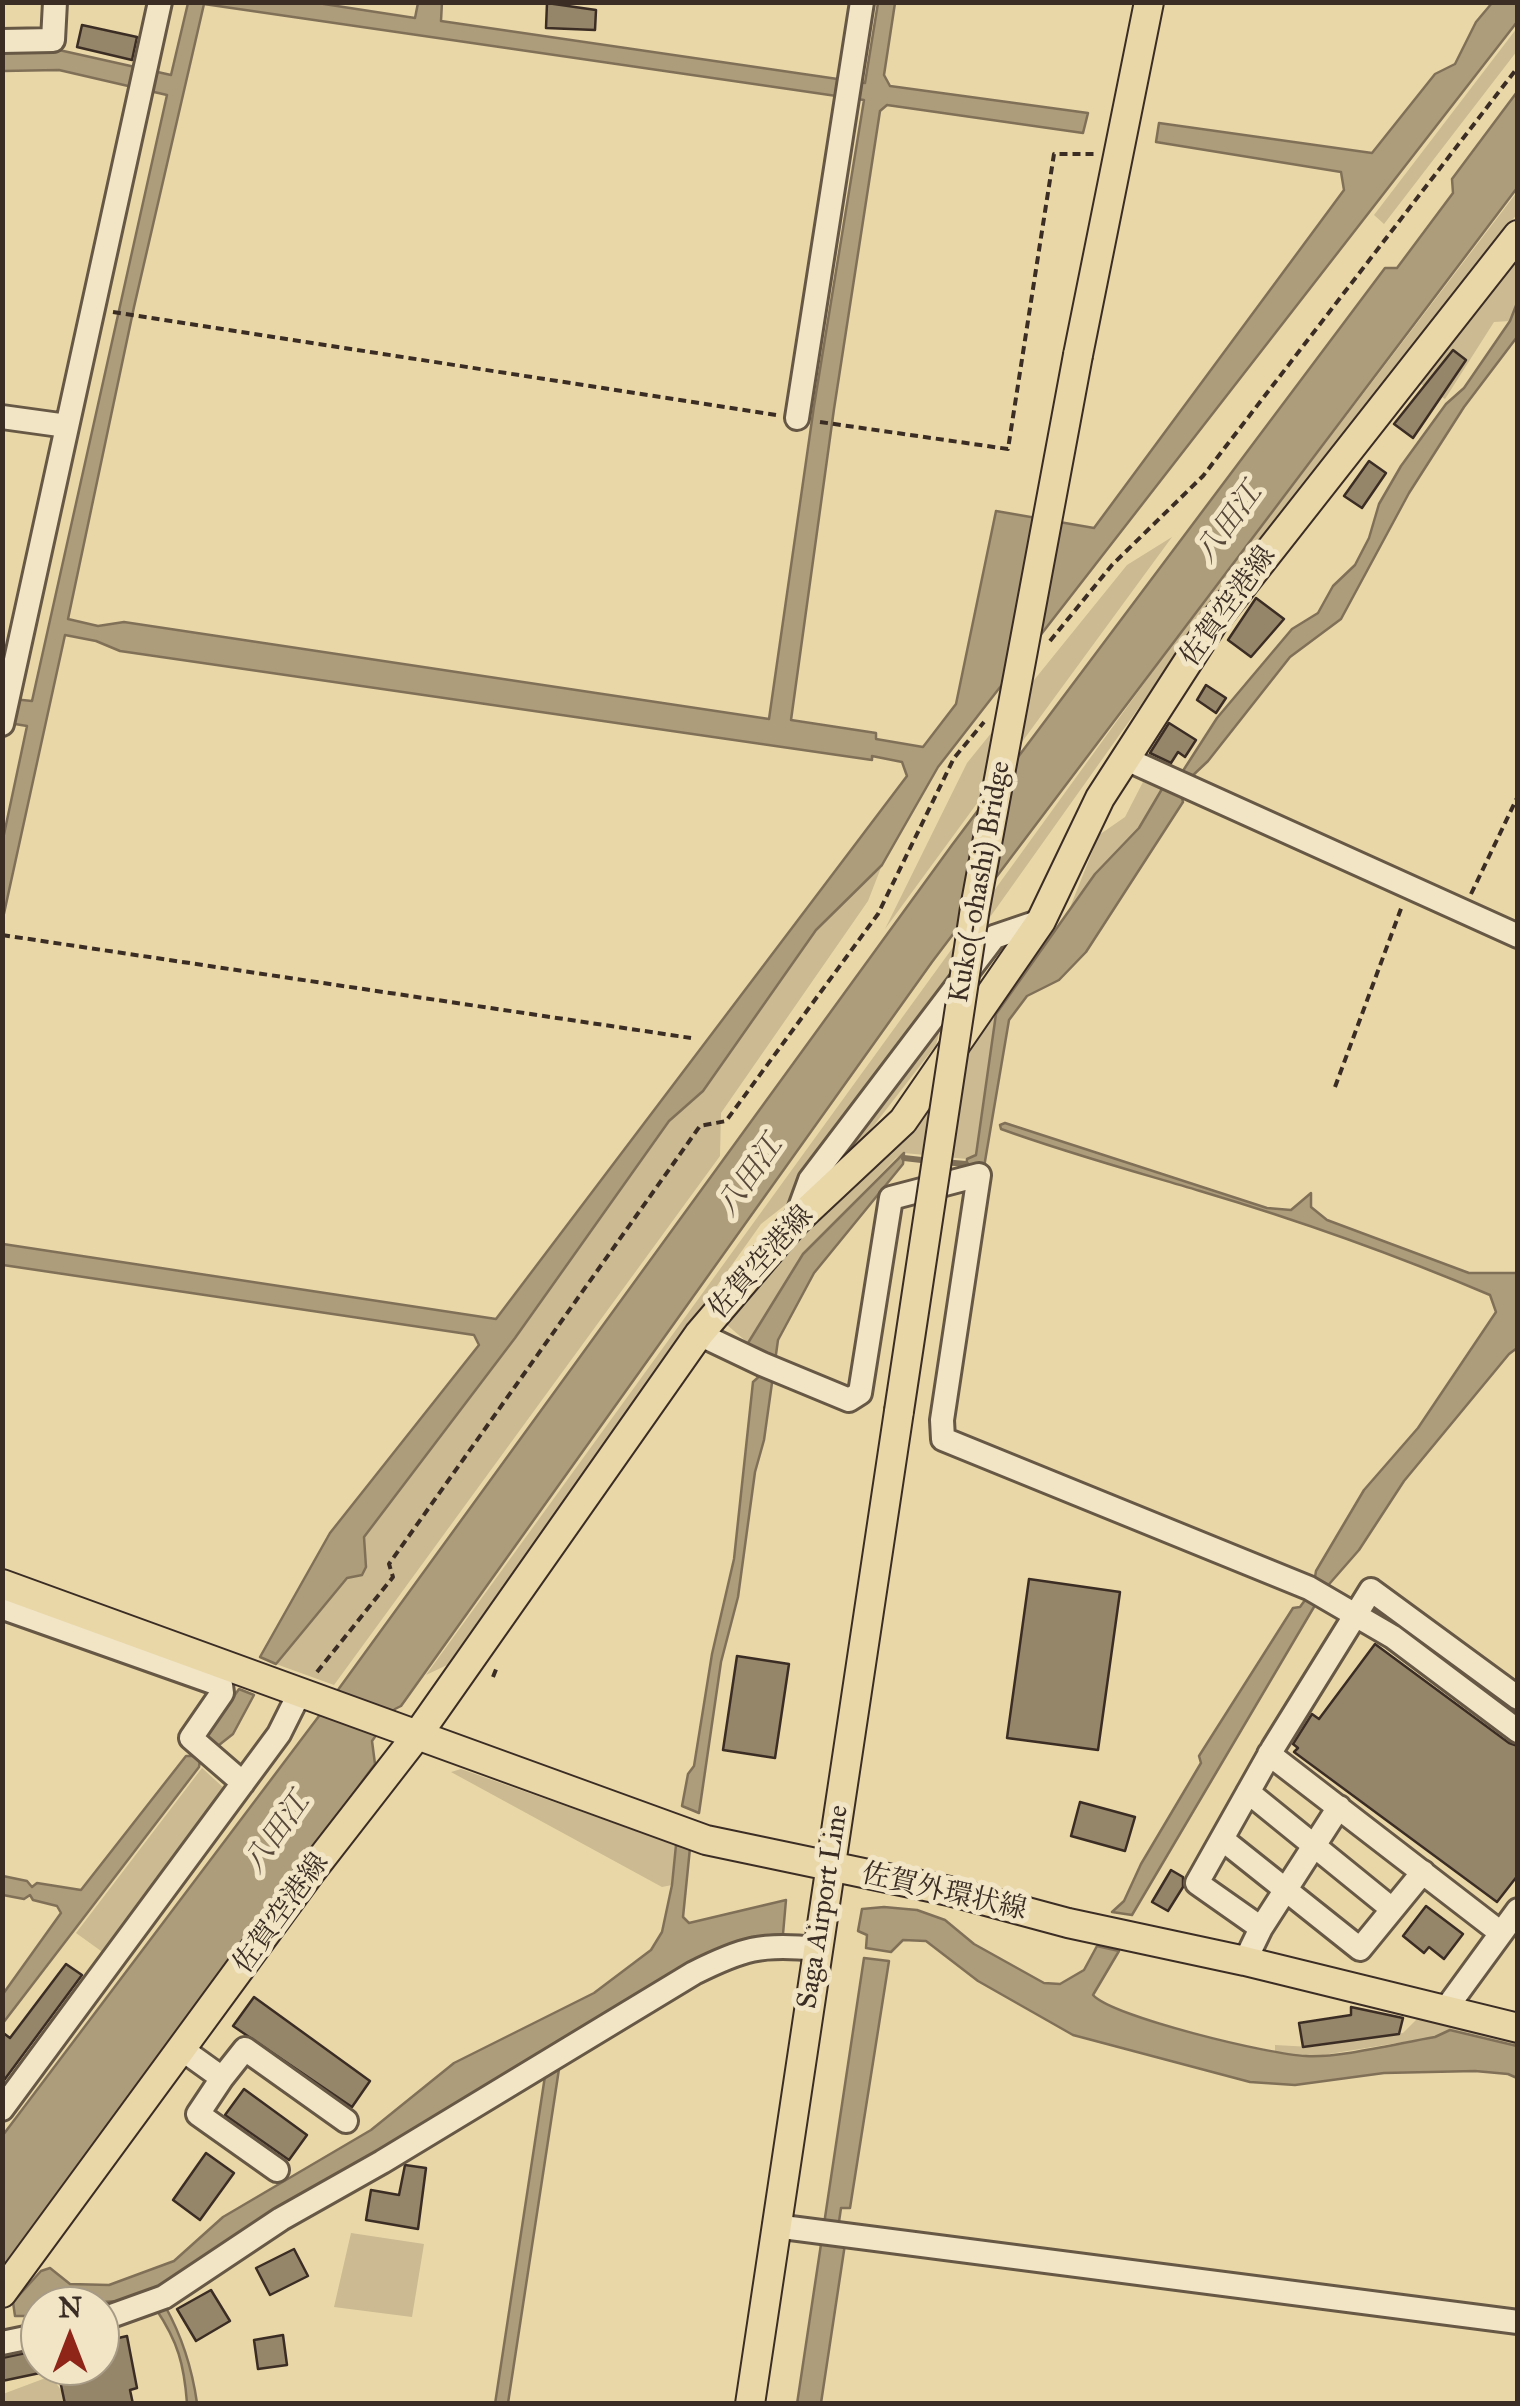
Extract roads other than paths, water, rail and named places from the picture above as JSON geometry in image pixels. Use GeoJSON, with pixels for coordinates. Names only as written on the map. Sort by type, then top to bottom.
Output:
{"type":"FeatureCollection","features":[{"type":"Feature","properties":{"kind":"main road","name":"Kuko(-ohashi) Bridge"},"geometry":{"type":"LineString","coordinates":[[899,1412],[974,908],[1149,2]]}},
{"type":"Feature","properties":{"kind":"main road","name":"佐賀空港線"},"geometry":{"type":"LineString","coordinates":[[2,2293],[183,2050],[407,1731],[699,1334],[793,1224],[902,1121],[1041,921],[1100,798],[1213,622],[1518,235]]}},
{"type":"Feature","properties":{"kind":"main road","name":"Saga Airport Line"},"geometry":{"type":"LineString","coordinates":[[750,2404],[899,1412]]}},
{"type":"Feature","properties":{"kind":"main road","name":"佐賀外環状線"},"geometry":{"type":"LineString","coordinates":[[2,1584],[706,1840],[949,1892],[1068,1924],[1257,1964],[1518,2028]]}},
{"type":"Feature","properties":{"kind":"street"},"geometry":{"type":"LineString","coordinates":[[2,40],[52,40],[55,2]]}},
{"type":"Feature","properties":{"kind":"street"},"geometry":{"type":"LineString","coordinates":[[2,724],[160,2]]}},
{"type":"Feature","properties":{"kind":"street"},"geometry":{"type":"LineString","coordinates":[[796,418],[862,2]]}},
{"type":"Feature","properties":{"kind":"street"},"geometry":{"type":"LineString","coordinates":[[2,417],[67,426]]}},
{"type":"Feature","properties":{"kind":"street"},"geometry":{"type":"LineString","coordinates":[[1124,758],[1518,936]]}},
{"type":"Feature","properties":{"kind":"street"},"geometry":{"type":"LineString","coordinates":[[793,1224],[810,1180],[994,937],[1041,921]]}},
{"type":"Feature","properties":{"kind":"street"},"geometry":{"type":"LineString","coordinates":[[699,1334],[850,1400],[860,1393],[891,1198],[979,1176],[942,1420],[943,1439],[1317,1592],[1394,1638],[1518,1731]]}},
{"type":"Feature","properties":{"kind":"street"},"geometry":{"type":"LineString","coordinates":[[1261,1928],[1198,1883],[1270,1754],[1371,1590],[1518,1698]]}},
{"type":"Feature","properties":{"kind":"street"},"geometry":{"type":"LineString","coordinates":[[2,1603],[10,1610],[221,1686],[222,1693],[191,1738],[243,1783]]}},
{"type":"Feature","properties":{"kind":"street"},"geometry":{"type":"LineString","coordinates":[[2,2109],[306,1694]]}},
{"type":"Feature","properties":{"kind":"street"},"geometry":{"type":"LineString","coordinates":[[1270,1754],[1501,1934]]}},
{"type":"Feature","properties":{"kind":"street"},"geometry":{"type":"LineString","coordinates":[[1248,1792],[1392,1909]]}},
{"type":"Feature","properties":{"kind":"street"},"geometry":{"type":"LineString","coordinates":[[1257,1964],[1261,1928],[1339,1807]]}},
{"type":"Feature","properties":{"kind":"street"},"geometry":{"type":"LineString","coordinates":[[1222,1838],[1360,1949],[1423,1872]]}},
{"type":"Feature","properties":{"kind":"street"},"geometry":{"type":"LineString","coordinates":[[1445,2010],[1518,1910]]}},
{"type":"Feature","properties":{"kind":"street"},"geometry":{"type":"LineString","coordinates":[[120,2313],[156,2301],[281,2219],[694,1973],[738,1951],[764,1946],[816,1950]]}},
{"type":"Feature","properties":{"kind":"street"},"geometry":{"type":"LineString","coordinates":[[277,2170],[198,2114],[245,2049],[346,2121]]}},
{"type":"Feature","properties":{"kind":"street"},"geometry":{"type":"LineString","coordinates":[[183,2050],[222,2078]]}},
{"type":"Feature","properties":{"kind":"street"},"geometry":{"type":"LineString","coordinates":[[775,2226],[1518,2322]]}},
{"type":"Feature","properties":{"kind":"water"},"geometry":{"type":"Polygon","coordinates":[[[311,2],[415,18],[418,3],[442,2],[441,21],[865,83],[878,3],[895,3],[884,75],[890,86],[1088,113],[1083,133],[887,105],[880,111],[791,720],[876,733],[876,739],[923,747],[956,704],[996,511],[1094,528],[1344,190],[1341,172],[1156,142],[1159,123],[1372,153],[1435,74],[1455,64],[1476,22],[1492,3],[1517,3],[1517,22],[938,767],[882,865],[816,930],[703,1091],[669,1121],[515,1338],[364,1537],[366,1567],[362,1575],[347,1578],[276,1664],[260,1657],[330,1533],[479,1345],[474,1335],[3,1265],[3,1244],[496,1319],[907,776],[902,762],[872,756],[872,760],[120,651],[65,635],[3,918],[3,839],[27,726],[3,722],[3,698],[32,701],[167,95],[59,70],[3,71],[3,49],[50,48],[171,75],[188,3],[311,2]],[[204,4],[68,619],[98,626],[124,622],[769,719],[814,406],[864,100],[204,4]]]}},
{"type":"Feature","properties":{"kind":"water","name":"八田江"},"geometry":{"type":"Polygon","coordinates":[[[1517,92],[1517,188],[932,962],[401,1706],[372,1741],[375,1764],[3,2271],[3,2135],[319,1716],[952,845],[1385,268],[1397,268],[1453,193],[1452,179],[1517,92]]]}},
{"type":"Feature","properties":{"kind":"water"},"geometry":{"type":"Polygon","coordinates":[[[1517,303],[1517,337],[1464,407],[1409,493],[1341,619],[1290,657],[1208,761],[1189,779],[1181,794],[1183,802],[1086,952],[1059,980],[1027,996],[1009,1020],[983,1173],[966,1170],[967,1159],[976,1155],[996,1014],[1095,874],[1139,828],[1162,789],[1170,791],[1217,718],[1292,629],[1318,613],[1333,586],[1355,565],[1369,538],[1379,504],[1401,466],[1446,404],[1464,388],[1510,321],[1517,303]]]}},
{"type":"Feature","properties":{"kind":"water"},"geometry":{"type":"Polygon","coordinates":[[[1005,1123],[1267,1208],[1291,1210],[1311,1193],[1311,1207],[1327,1220],[1469,1273],[1517,1273],[1517,1348],[1404,1481],[1359,1550],[1324,1590],[1132,1915],[1112,1912],[1124,1901],[1141,1864],[1201,1763],[1199,1756],[1293,1608],[1300,1607],[1313,1589],[1316,1571],[1364,1490],[1418,1428],[1496,1312],[1490,1295],[1419,1266],[1273,1214],[1001,1129],[1000,1125],[1005,1123]]]}},
{"type":"Feature","properties":{"kind":"water"},"geometry":{"type":"Polygon","coordinates":[[[904,1153],[903,1164],[814,1273],[778,1340],[738,1597],[721,1662],[699,1813],[682,1806],[688,1774],[694,1766],[712,1654],[734,1559],[753,1382],[764,1372],[748,1343],[803,1254],[904,1153]]]}},
{"type":"Feature","properties":{"kind":"water"},"geometry":{"type":"Polygon","coordinates":[[[239,1689],[254,1695],[233,1734],[200,1760],[199,1767],[3,2023],[3,1994],[61,1913],[57,1906],[33,1900],[30,1895],[24,1899],[3,1895],[3,1876],[27,1881],[32,1887],[37,1883],[81,1890],[186,1756],[194,1756],[239,1689]]]}},
{"type":"Feature","properties":{"kind":"water"},"geometry":{"type":"Polygon","coordinates":[[[676,1845],[690,1848],[683,1917],[689,1923],[786,1900],[783,1934],[752,1937],[708,1954],[370,2158],[273,2211],[134,2300],[120,2301],[120,2286],[27,2286],[41,2271],[50,2268],[70,2284],[109,2285],[174,2261],[223,2217],[371,2130],[454,2063],[594,1993],[651,1950],[662,1932],[676,1845]]]}},
{"type":"Feature","properties":{"kind":"water"},"geometry":{"type":"Polygon","coordinates":[[[862,1909],[917,1910],[945,1920],[974,1944],[1044,1983],[1060,1984],[1084,1970],[1097,1946],[1119,1951],[1093,1995],[1130,2014],[1194,2033],[1288,2054],[1320,2056],[1435,2037],[1450,2030],[1517,2046],[1517,2078],[1475,2071],[1384,2073],[1295,2085],[1250,2082],[1073,2035],[978,1981],[926,1941],[903,1940],[891,1952],[866,1948],[867,1935],[858,1931],[862,1909]]]}},
{"type":"Feature","properties":{"kind":"water"},"geometry":{"type":"Polygon","coordinates":[[[864,1958],[889,1961],[850,2208],[841,2208],[836,2242],[845,2244],[821,2403],[797,2404],[864,1958]]]}},
{"type":"Feature","properties":{"kind":"water"},"geometry":{"type":"Polygon","coordinates":[[[559,2069],[508,2403],[495,2404],[545,2076],[559,2069]]]}},
{"type":"Feature","properties":{"kind":"water"},"geometry":{"type":"Polygon","coordinates":[[[20,2294],[20,2316],[15,2316],[13,2302],[20,2294]]]}},
{"type":"Feature","properties":{"kind":"water"},"geometry":{"type":"Polygon","coordinates":[[[165,2306],[186,2353],[197,2403],[187,2403],[179,2354],[156,2309],[165,2306]]]}},
{"type":"Feature","properties":{"kind":"waterway"},"geometry":{"type":"LineString","coordinates":[[904,1158],[930,1161]]}},
{"type":"Feature","properties":{"kind":"waterway"},"geometry":{"type":"LineString","coordinates":[[943,1162],[966,1164]]}}]}
